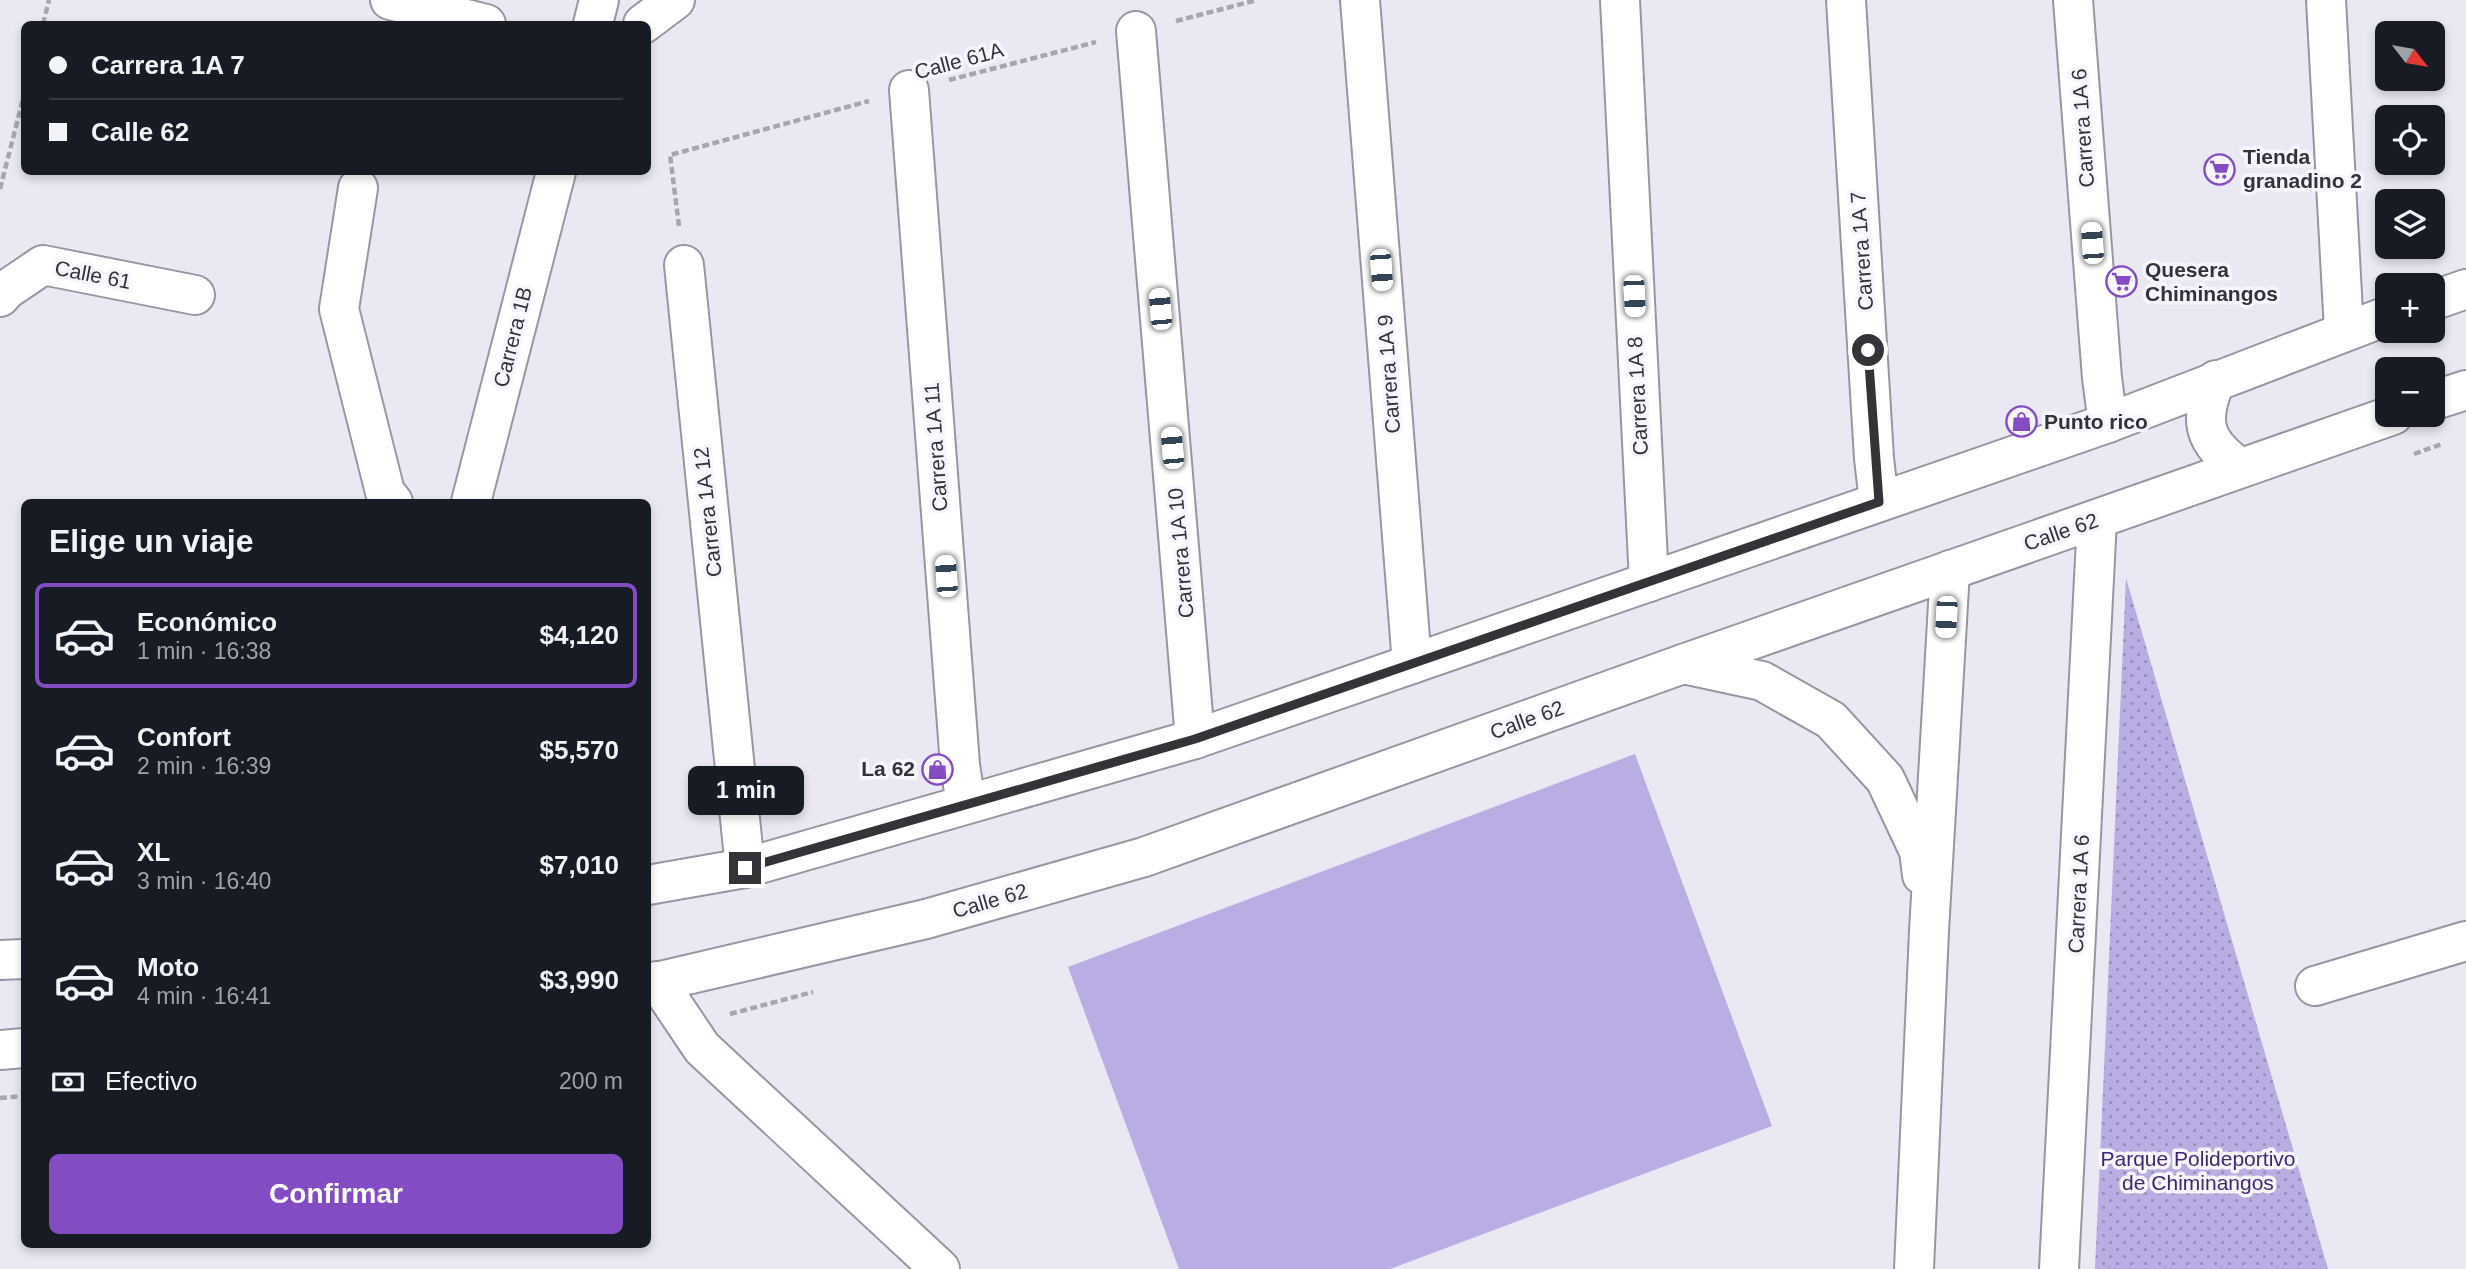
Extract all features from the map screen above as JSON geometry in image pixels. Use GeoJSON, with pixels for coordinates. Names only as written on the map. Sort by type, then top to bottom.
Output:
{"type":"FeatureCollection","features":[{"type":"Feature","properties":{"kind":"street"},"geometry":{"type":"LineString","coordinates":[[390,0],[474,21]]}},
{"type":"Feature","properties":{"kind":"street"},"geometry":{"type":"LineString","coordinates":[[594,21],[599,0]]}},
{"type":"Feature","properties":{"kind":"street"},"geometry":{"type":"LineString","coordinates":[[647,21],[675,0]]}},
{"type":"Feature","properties":{"kind":"street","name":"Carrera 1A 9"},"geometry":{"type":"LineString","coordinates":[[1360,0],[1412,664]]}},
{"type":"Feature","properties":{"kind":"street","name":"Carrera 1A 8"},"geometry":{"type":"LineString","coordinates":[[1620,0],[1649,582]]}},
{"type":"Feature","properties":{"kind":"street","name":"Carrera 1A 7"},"geometry":{"type":"LineString","coordinates":[[1846,0],[1874,458],[1879,502]]}},
{"type":"Feature","properties":{"kind":"street","name":"Carrera 1A 6"},"geometry":{"type":"LineString","coordinates":[[2073,0],[2102,378],[2108,423]]}},
{"type":"Feature","properties":{"kind":"street"},"geometry":{"type":"LineString","coordinates":[[2326,0],[2344,331]]}},
{"type":"Feature","properties":{"kind":"street","name":"Carrera 1A 10"},"geometry":{"type":"LineString","coordinates":[[1136,31],[1195,739]]}},
{"type":"Feature","properties":{"kind":"street","name":"Carrera 1A 11"},"geometry":{"type":"LineString","coordinates":[[909,90],[960,765],[966,804]]}},
{"type":"Feature","properties":{"kind":"street","name":"Carrera 1B"},"geometry":{"type":"LineString","coordinates":[[472,499],[555,175]]}},
{"type":"Feature","properties":{"kind":"street"},"geometry":{"type":"LineString","coordinates":[[358,188],[339,309],[385,492],[391,499]]}},
{"type":"Feature","properties":{"kind":"street","name":"Calle 61"},"geometry":{"type":"LineString","coordinates":[[0,297],[43,265],[195,295]]}},
{"type":"Feature","properties":{"kind":"street","name":"Carrera 1A 12"},"geometry":{"type":"LineString","coordinates":[[684,265],[745,868]]}},
{"type":"Feature","properties":{"kind":"street"},"geometry":{"type":"LineString","coordinates":[[2445,296],[2466,289]]}},
{"type":"Feature","properties":{"kind":"street"},"geometry":{"type":"LineString","coordinates":[[651,884],[745,868],[1195,739],[2108,423],[2375,320]]}},
{"type":"Feature","properties":{"kind":"street"},"geometry":{"type":"LineString","coordinates":[[2216,380],[2206,405],[2206,430],[2219,453],[2240,468]]}},
{"type":"Feature","properties":{"kind":"street","name":"Calle 62"},"geometry":{"type":"LineString","coordinates":[[652,982],[926,919],[1144,857],[2375,421]]}},
{"type":"Feature","properties":{"kind":"street","name":"Carrera 1A 6"},"geometry":{"type":"LineString","coordinates":[[2059,1269],[2097,519]]}},
{"type":"Feature","properties":{"kind":"street"},"geometry":{"type":"LineString","coordinates":[[1914,1269],[1929,931],[1950,570]]}},
{"type":"Feature","properties":{"kind":"street"},"geometry":{"type":"LineString","coordinates":[[1683,664],[1762,681],[1831,720],[1885,779],[1919,851],[1929,931]]}},
{"type":"Feature","properties":{"kind":"street"},"geometry":{"type":"LineString","coordinates":[[2315,986],[2466,941]]}},
{"type":"Feature","properties":{"kind":"street"},"geometry":{"type":"LineString","coordinates":[[0,960],[21,959]]}},
{"type":"Feature","properties":{"kind":"street"},"geometry":{"type":"LineString","coordinates":[[652,982],[702,1048],[940,1269]]}},
{"type":"Feature","properties":{"kind":"street"},"geometry":{"type":"LineString","coordinates":[[0,1050],[21,1048]]}},
{"type":"Feature","properties":{"kind":"path"},"geometry":{"type":"LineString","coordinates":[[44,21],[49,0]]}},
{"type":"Feature","properties":{"kind":"path","name":"Calle 61A"},"geometry":{"type":"LineString","coordinates":[[684,265],[670,155],[1257,0]]}},
{"type":"Feature","properties":{"kind":"path"},"geometry":{"type":"LineString","coordinates":[[0,189],[21,107]]}},
{"type":"Feature","properties":{"kind":"path"},"geometry":{"type":"LineString","coordinates":[[0,1098],[21,1097]]}},
{"type":"Feature","properties":{"kind":"green space","name":"Parque Polideportivo de Chiminangos"},"geometry":{"type":"Polygon","coordinates":[[[2126,578],[2328,1269],[2095,1269],[2126,578]]]}},
{"type":"Feature","properties":{"kind":"green space"},"geometry":{"type":"Polygon","coordinates":[[[1635,754],[1772,1126],[1390,1269],[1179,1269],[1068,967],[1635,754]]]}},
{"type":"Feature","properties":{"kind":"place","name":"Tienda granadino 2"},"geometry":{"type":"Point","coordinates":[2220,169]}},
{"type":"Feature","properties":{"kind":"place","name":"Quesera Chiminangos"},"geometry":{"type":"Point","coordinates":[2122,282]}},
{"type":"Feature","properties":{"kind":"place","name":"Punto rico"},"geometry":{"type":"Point","coordinates":[2021,422]}},
{"type":"Feature","properties":{"kind":"place","name":"La 62"},"geometry":{"type":"Point","coordinates":[938,769]}},
{"type":"Feature","properties":{"kind":"route"},"geometry":{"type":"LineString","coordinates":[[745,868],[1195,739],[1879,502],[1868,350]]}}]}
